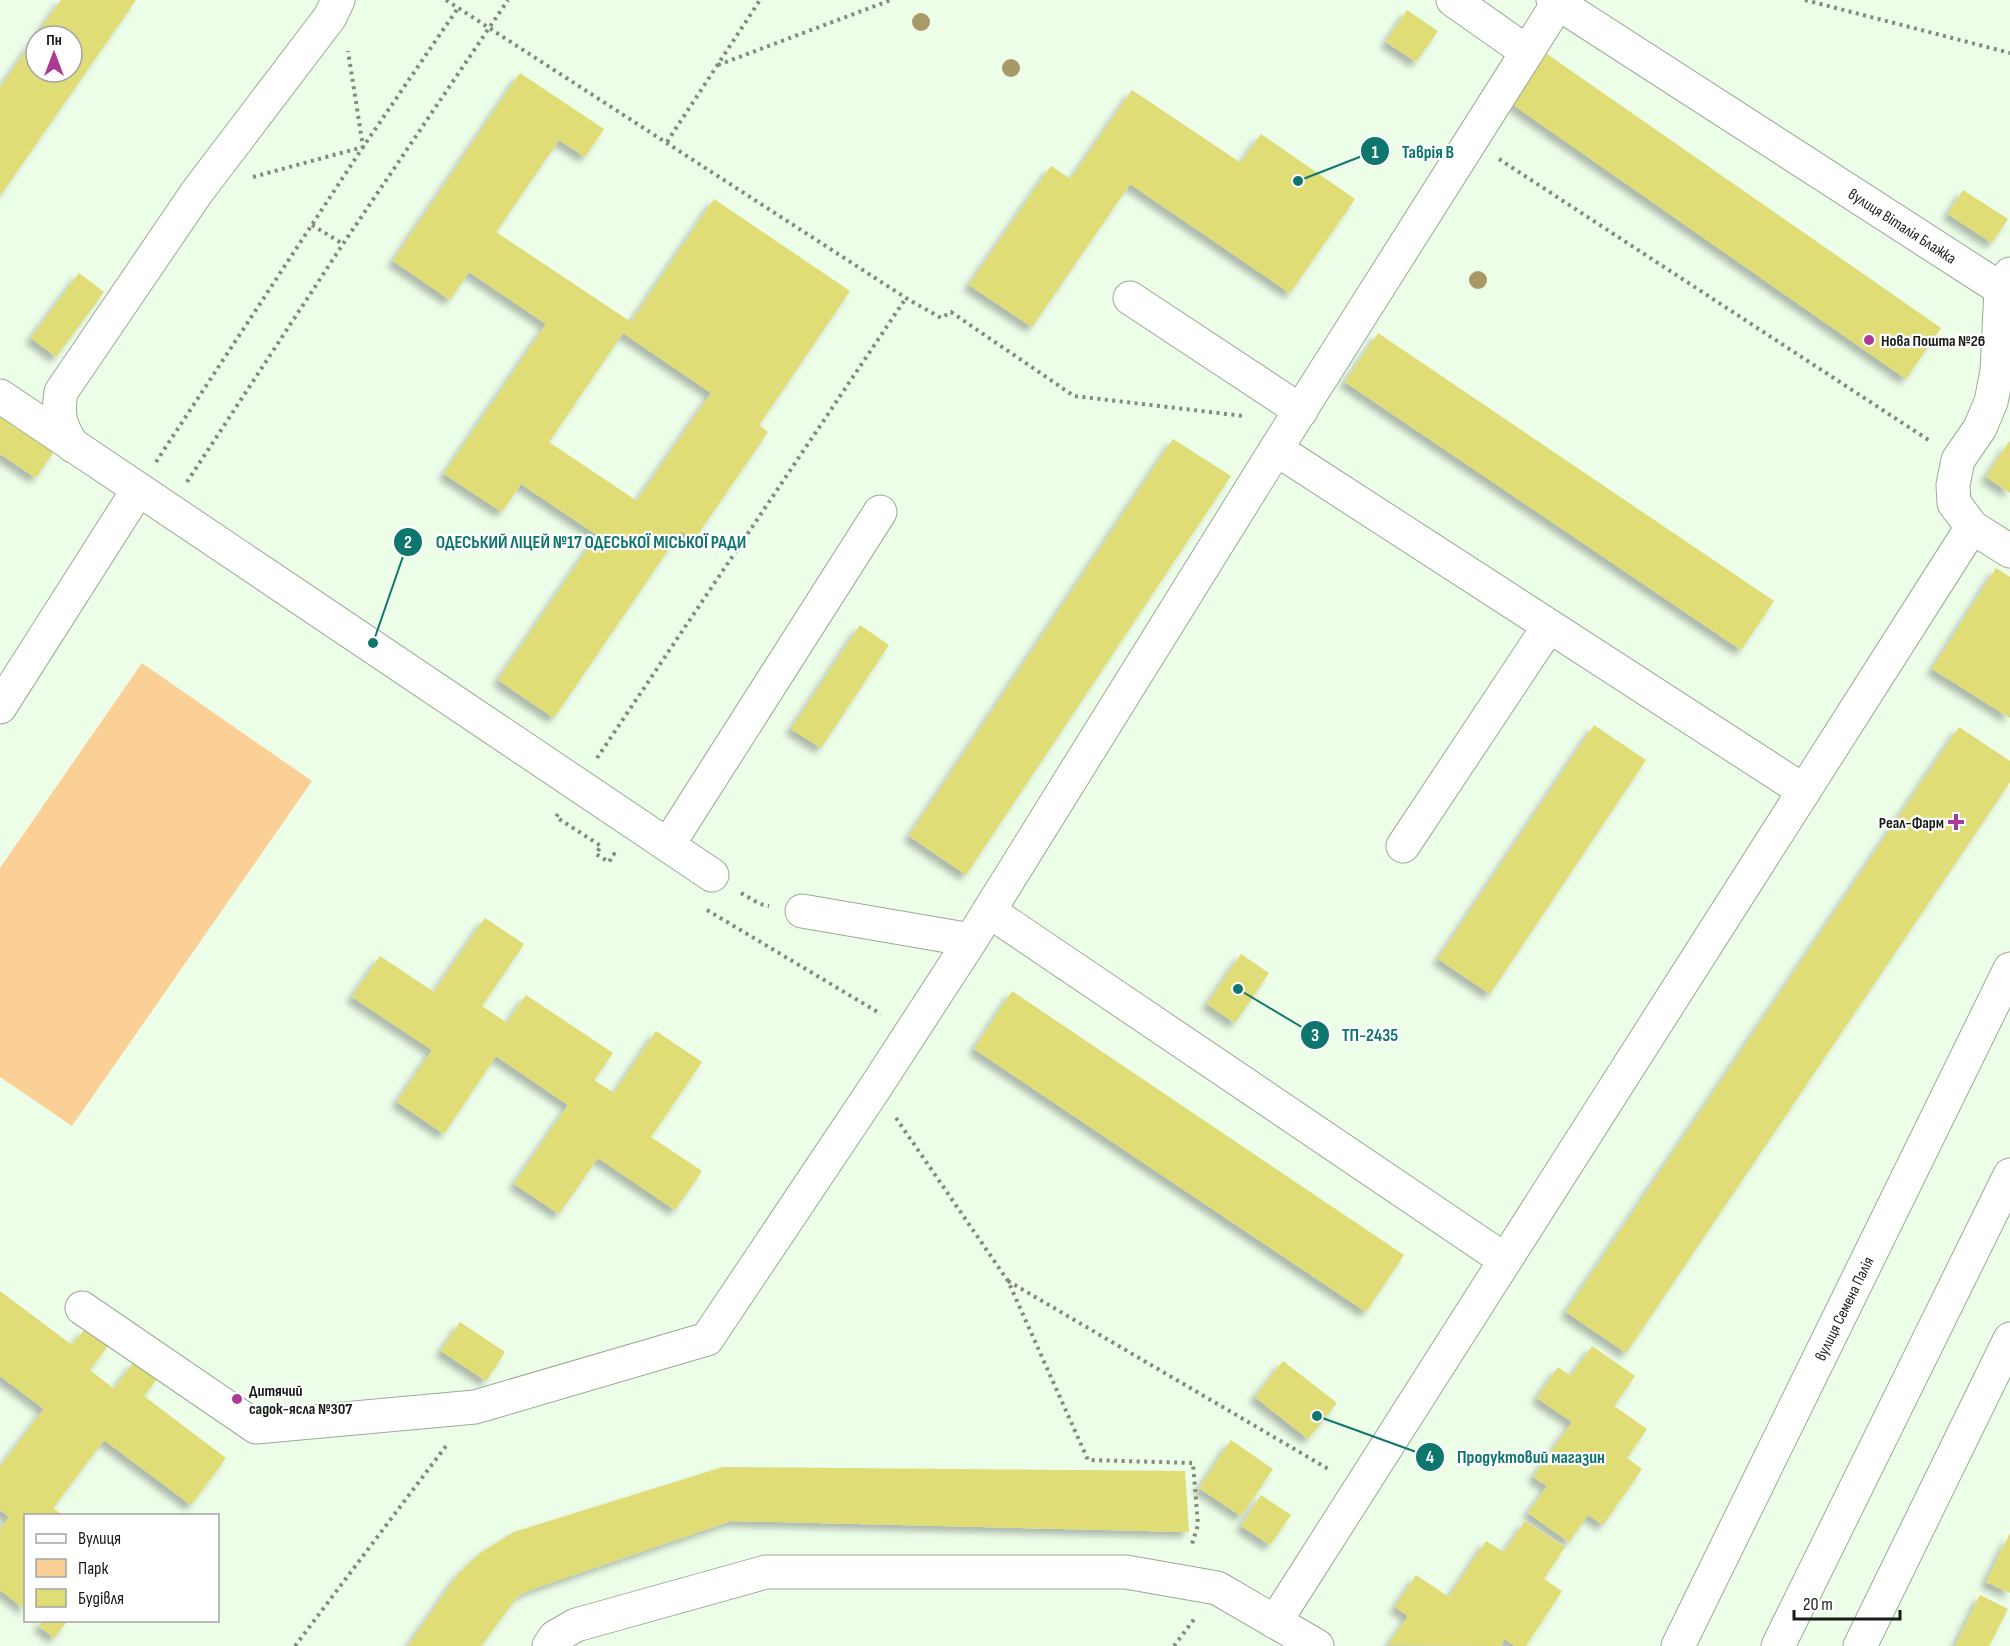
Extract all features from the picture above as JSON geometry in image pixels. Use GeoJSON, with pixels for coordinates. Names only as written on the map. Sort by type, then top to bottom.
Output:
{"type":"FeatureCollection","features":[{"type":"Feature","properties":{"kind":"street"},"geometry":{"type":"LineString","coordinates":[[73,446],[62,428],[58,409],[61,392],[197,192],[330,17],[338,0]]}},
{"type":"Feature","properties":{"kind":"street"},"geometry":{"type":"LineString","coordinates":[[1453,0],[1527,52]]}},
{"type":"Feature","properties":{"kind":"street"},"geometry":{"type":"LineString","coordinates":[[82,1308],[256,1427],[475,1407],[707,1339],[971,940],[1557,1]]}},
{"type":"Feature","properties":{"kind":"street","name":"вулиця Віталія Блажка"},"geometry":{"type":"LineString","coordinates":[[1557,1],[2005,282],[1997,372],[1991,402],[1980,428],[1959,460],[1953,485],[1954,503],[1972,527],[2010,551]]}},
{"type":"Feature","properties":{"kind":"street"},"geometry":{"type":"LineString","coordinates":[[1130,298],[1297,417]]}},
{"type":"Feature","properties":{"kind":"street"},"geometry":{"type":"LineString","coordinates":[[0,396],[712,875]]}},
{"type":"Feature","properties":{"kind":"street"},"geometry":{"type":"LineString","coordinates":[[1276,449],[1804,791]]}},
{"type":"Feature","properties":{"kind":"street"},"geometry":{"type":"LineString","coordinates":[[0,707],[138,490]]}},
{"type":"Feature","properties":{"kind":"street"},"geometry":{"type":"LineString","coordinates":[[668,845],[880,513]]}},
{"type":"Feature","properties":{"kind":"street"},"geometry":{"type":"LineString","coordinates":[[1275,1622],[1972,527]]}},
{"type":"Feature","properties":{"kind":"street"},"geometry":{"type":"LineString","coordinates":[[1403,846],[1549,626]]}},
{"type":"Feature","properties":{"kind":"street"},"geometry":{"type":"LineString","coordinates":[[802,911],[971,940]]}},
{"type":"Feature","properties":{"kind":"street"},"geometry":{"type":"LineString","coordinates":[[989,911],[1505,1260]]}},
{"type":"Feature","properties":{"kind":"street","name":"вулиця Семена Палія"},"geometry":{"type":"LineString","coordinates":[[1678,1646],[2010,969]]}},
{"type":"Feature","properties":{"kind":"street"},"geometry":{"type":"LineString","coordinates":[[1778,1646],[2010,1174]]}},
{"type":"Feature","properties":{"kind":"street"},"geometry":{"type":"LineString","coordinates":[[1860,1646],[2010,1339]]}},
{"type":"Feature","properties":{"kind":"street"},"geometry":{"type":"LineString","coordinates":[[549,1646],[555,1637],[576,1625],[766,1572],[1126,1572],[1217,1588],[1317,1646]]}},
{"type":"Feature","properties":{"kind":"path"},"geometry":{"type":"LineString","coordinates":[[446,0],[906,298],[941,318],[951,312],[1074,396],[1297,417]]}},
{"type":"Feature","properties":{"kind":"path"},"geometry":{"type":"LineString","coordinates":[[169,511],[343,244],[509,0]]}},
{"type":"Feature","properties":{"kind":"path"},"geometry":{"type":"LineString","coordinates":[[667,142],[760,0]]}},
{"type":"Feature","properties":{"kind":"path"},"geometry":{"type":"LineString","coordinates":[[718,65],[891,0]]}},
{"type":"Feature","properties":{"kind":"path"},"geometry":{"type":"LineString","coordinates":[[1806,0],[2010,53]]}},
{"type":"Feature","properties":{"kind":"path"},"geometry":{"type":"LineString","coordinates":[[138,490],[363,147],[458,8]]}},
{"type":"Feature","properties":{"kind":"path"},"geometry":{"type":"LineString","coordinates":[[347,45],[363,147]]}},
{"type":"Feature","properties":{"kind":"path"},"geometry":{"type":"LineString","coordinates":[[1471,141],[1959,460]]}},
{"type":"Feature","properties":{"kind":"path"},"geometry":{"type":"LineString","coordinates":[[252,177],[363,147]]}},
{"type":"Feature","properties":{"kind":"path"},"geometry":{"type":"LineString","coordinates":[[312,225],[343,244]]}},
{"type":"Feature","properties":{"kind":"path"},"geometry":{"type":"LineString","coordinates":[[625,860],[614,854],[609,862],[596,854],[601,846],[556,817],[906,298]]}},
{"type":"Feature","properties":{"kind":"path"},"geometry":{"type":"LineString","coordinates":[[748,898],[760,904]]}},
{"type":"Feature","properties":{"kind":"path"},"geometry":{"type":"LineString","coordinates":[[706,909],[911,1033]]}},
{"type":"Feature","properties":{"kind":"path"},"geometry":{"type":"LineString","coordinates":[[875,1088],[1008,1281],[1088,1460],[1193,1463],[1198,1525],[1182,1582]]}},
{"type":"Feature","properties":{"kind":"path"},"geometry":{"type":"LineString","coordinates":[[1008,1281],[1360,1488]]}},
{"type":"Feature","properties":{"kind":"path"},"geometry":{"type":"LineString","coordinates":[[295,1646],[475,1407]]}},
{"type":"Feature","properties":{"kind":"green space"},"geometry":{"type":"Polygon","coordinates":[[[142,663],[312,781],[72,1126],[0,1077],[0,868],[142,663]]]}},
{"type":"Feature","properties":{"kind":"building"},"geometry":{"type":"Polygon","coordinates":[[[61,0],[136,0],[84,75],[84,24],[44,24],[61,0]]]}},
{"type":"Feature","properties":{"kind":"building"},"geometry":{"type":"Polygon","coordinates":[[[1407,10],[1438,31],[1416,62],[1386,42],[1407,10]]]}},
{"type":"Feature","properties":{"kind":"building"},"geometry":{"type":"Polygon","coordinates":[[[24,53],[24,84],[78,84],[0,196],[0,88],[24,53]]]}},
{"type":"Feature","properties":{"kind":"building"},"geometry":{"type":"Polygon","coordinates":[[[1547,54],[1941,328],[1906,379],[1512,104],[1547,54]]]}},
{"type":"Feature","properties":{"kind":"building"},"geometry":{"type":"Polygon","coordinates":[[[520,73],[604,129],[585,157],[559,140],[496,232],[631,322],[714,199],[850,291],[759,425],[768,432],[694,540],[681,531],[554,718],[498,680],[597,535],[521,484],[502,512],[444,474],[546,324],[469,272],[450,300],[393,261],[520,73]],[[623,333],[549,442],[637,501],[711,393],[623,333]]]}},
{"type":"Feature","properties":{"kind":"building"},"geometry":{"type":"Polygon","coordinates":[[[1132,90],[1241,163],[1261,134],[1355,199],[1290,293],[1130,184],[1032,327],[969,285],[1051,166],[1071,179],[1132,90]]]}},
{"type":"Feature","properties":{"kind":"building"},"geometry":{"type":"Polygon","coordinates":[[[1963,190],[2008,219],[1992,243],[1948,214],[1963,190]]]}},
{"type":"Feature","properties":{"kind":"building"},"geometry":{"type":"Polygon","coordinates":[[[79,273],[104,292],[56,357],[31,338],[79,273]]]}},
{"type":"Feature","properties":{"kind":"building"},"geometry":{"type":"Polygon","coordinates":[[[1378,333],[1774,601],[1741,650],[1345,382],[1378,333]]]}},
{"type":"Feature","properties":{"kind":"building"},"geometry":{"type":"Polygon","coordinates":[[[0,412],[56,448],[36,478],[0,454],[0,412]]]}},
{"type":"Feature","properties":{"kind":"building"},"geometry":{"type":"Polygon","coordinates":[[[1173,439],[1231,476],[966,875],[909,836],[1173,439]]]}},
{"type":"Feature","properties":{"kind":"building"},"geometry":{"type":"Polygon","coordinates":[[[2010,440],[2010,493],[1986,477],[2010,440]]]}},
{"type":"Feature","properties":{"kind":"building"},"geometry":{"type":"Polygon","coordinates":[[[1996,568],[2010,577],[2010,718],[1932,669],[1996,568]]]}},
{"type":"Feature","properties":{"kind":"building"},"geometry":{"type":"Polygon","coordinates":[[[860,625],[889,645],[821,748],[791,729],[860,625]]]}},
{"type":"Feature","properties":{"kind":"building"},"geometry":{"type":"Polygon","coordinates":[[[1594,725],[1646,760],[1490,994],[1438,959],[1594,725]]]}},
{"type":"Feature","properties":{"kind":"building"},"geometry":{"type":"Polygon","coordinates":[[[1959,727],[2010,761],[2010,782],[1626,1353],[1566,1312],[1959,727]]]}},
{"type":"Feature","properties":{"kind":"building"},"geometry":{"type":"Polygon","coordinates":[[[485,918],[524,944],[482,1006],[507,1023],[526,995],[613,1053],[594,1080],[614,1093],[656,1031],[702,1062],[651,1137],[702,1171],[675,1210],[598,1158],[559,1214],[514,1184],[568,1105],[496,1056],[444,1134],[397,1102],[432,1050],[352,997],[380,956],[434,992],[485,918]]]}},
{"type":"Feature","properties":{"kind":"building"},"geometry":{"type":"Polygon","coordinates":[[[1241,954],[1269,973],[1235,1023],[1207,1004],[1241,954]]]}},
{"type":"Feature","properties":{"kind":"building"},"geometry":{"type":"Polygon","coordinates":[[[1012,991],[1404,1255],[1366,1312],[974,1049],[1012,991]]]}},
{"type":"Feature","properties":{"kind":"building"},"geometry":{"type":"Polygon","coordinates":[[[0,1291],[72,1345],[85,1329],[108,1346],[90,1370],[114,1389],[135,1361],[158,1378],[144,1396],[226,1458],[191,1505],[104,1440],[53,1508],[61,1514],[24,1514],[24,1608],[0,1590],[0,1529],[9,1517],[0,1510],[0,1467],[44,1409],[0,1376],[0,1291]]]}},
{"type":"Feature","properties":{"kind":"building"},"geometry":{"type":"Polygon","coordinates":[[[460,1322],[505,1352],[486,1381],[441,1351],[460,1322]]]}},
{"type":"Feature","properties":{"kind":"building"},"geometry":{"type":"Polygon","coordinates":[[[1592,1346],[1635,1376],[1614,1406],[1647,1429],[1627,1458],[1642,1469],[1603,1525],[1588,1515],[1569,1542],[1528,1513],[1547,1486],[1533,1477],[1572,1422],[1537,1398],[1558,1367],[1571,1376],[1592,1346]]]}},
{"type":"Feature","properties":{"kind":"building"},"geometry":{"type":"Polygon","coordinates":[[[1283,1361],[1337,1403],[1308,1439],[1255,1397],[1283,1361]]]}},
{"type":"Feature","properties":{"kind":"building"},"geometry":{"type":"Polygon","coordinates":[[[1231,1440],[1273,1469],[1241,1516],[1199,1488],[1231,1440]]]}},
{"type":"Feature","properties":{"kind":"building"},"geometry":{"type":"Polygon","coordinates":[[[723,1467],[1185,1471],[1189,1532],[731,1521],[518,1596],[481,1646],[408,1646],[459,1573],[482,1552],[514,1532],[723,1467]]]}},
{"type":"Feature","properties":{"kind":"building"},"geometry":{"type":"Polygon","coordinates":[[[1261,1495],[1291,1515],[1270,1545],[1241,1526],[1261,1495]]]}},
{"type":"Feature","properties":{"kind":"building"},"geometry":{"type":"Polygon","coordinates":[[[1525,1521],[1565,1547],[1544,1579],[1562,1591],[1526,1646],[1515,1646],[1505,1639],[1500,1646],[1388,1645],[1408,1616],[1395,1607],[1416,1575],[1449,1597],[1486,1541],[1504,1552],[1525,1521]]]}},
{"type":"Feature","properties":{"kind":"building"},"geometry":{"type":"Polygon","coordinates":[[[2010,1533],[2010,1593],[1986,1582],[2010,1533]]]}},
{"type":"Feature","properties":{"kind":"building"},"geometry":{"type":"Polygon","coordinates":[[[1980,1595],[2008,1609],[1989,1646],[1955,1646],[1980,1595]]]}},
{"type":"Feature","properties":{"kind":"building"},"geometry":{"type":"Polygon","coordinates":[[[42,1622],[66,1622],[54,1638],[39,1626],[42,1622]]]}},
{"type":"Feature","properties":{"kind":"place","name":"Таврія В"},"geometry":{"type":"Point","coordinates":[1298,181]}},
{"type":"Feature","properties":{"kind":"place","name":"Нова Пошта №26"},"geometry":{"type":"Point","coordinates":[1869,340]}},
{"type":"Feature","properties":{"kind":"place","name":"ОДЕСЬКИЙ ЛІЦЕЙ №17 ОДЕСЬКОЇ МІСЬКОЇ РАДИ"},"geometry":{"type":"Point","coordinates":[373,643]}},
{"type":"Feature","properties":{"kind":"place","name":"Реал-Фарм"},"geometry":{"type":"Point","coordinates":[1956,822]}},
{"type":"Feature","properties":{"kind":"place","name":"ТП-2435"},"geometry":{"type":"Point","coordinates":[1238,989]}},
{"type":"Feature","properties":{"kind":"place","name":"Дитячий садок-ясла №307"},"geometry":{"type":"Point","coordinates":[237,1399]}},
{"type":"Feature","properties":{"kind":"place","name":"Продуктовий магазин"},"geometry":{"type":"Point","coordinates":[1317,1416]}}]}
